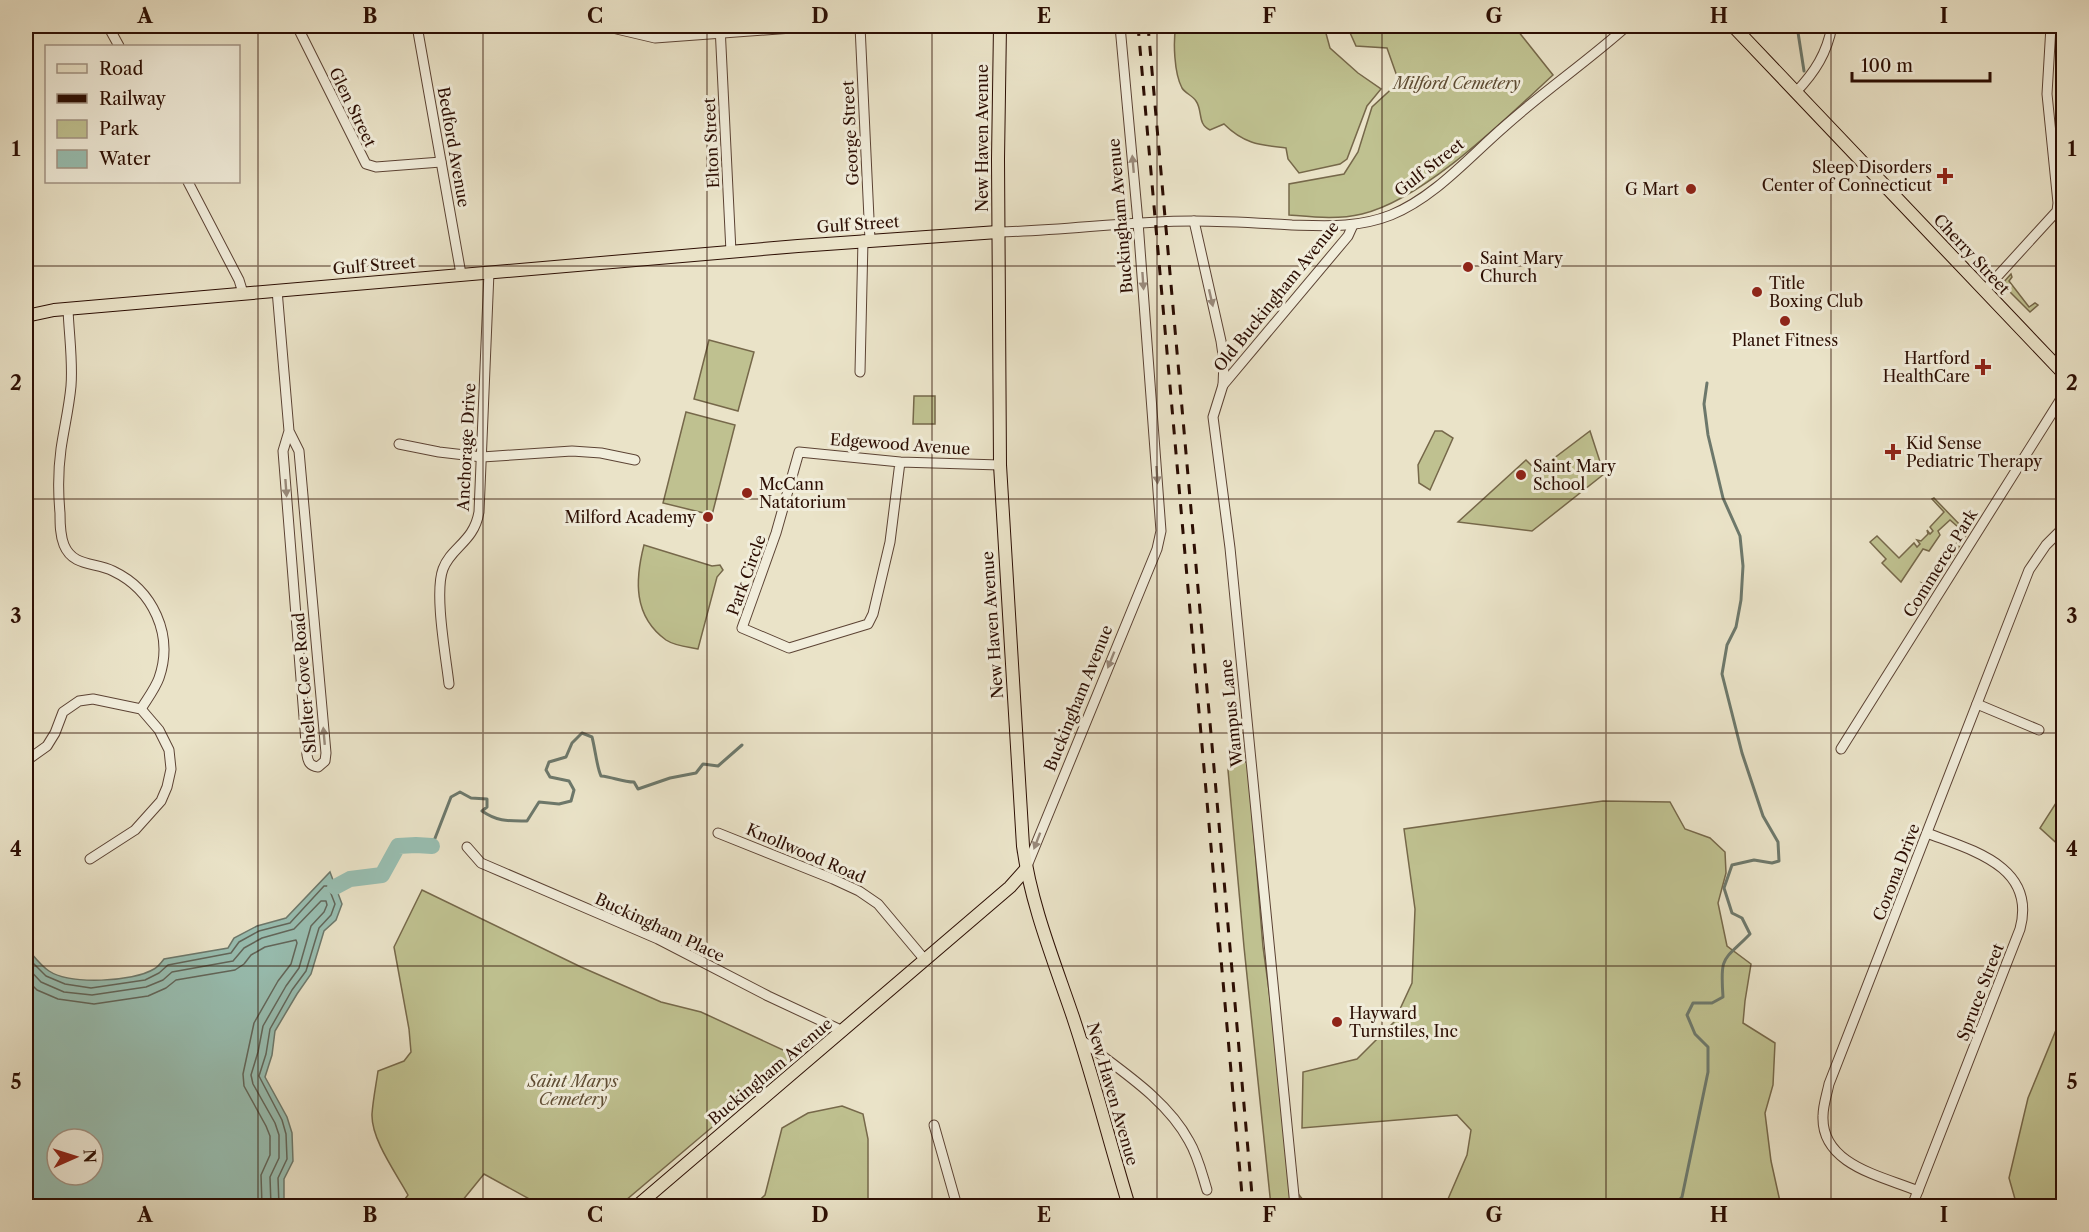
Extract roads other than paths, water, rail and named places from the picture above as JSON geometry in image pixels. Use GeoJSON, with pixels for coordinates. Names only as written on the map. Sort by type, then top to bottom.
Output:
{"type":"FeatureCollection","features":[{"type":"Feature","properties":{"kind":"main road","name":"New Haven Avenue"},"geometry":{"type":"LineString","coordinates":[[1000,26],[998,232],[1000,465],[1008,619],[1026,869],[1080,1039],[1129,1206]]}},
{"type":"Feature","properties":{"kind":"main road","name":"Cherry Street"},"geometry":{"type":"LineString","coordinates":[[1733,26],[2064,374]]}},
{"type":"Feature","properties":{"kind":"main road","name":"Gulf Street"},"geometry":{"type":"LineString","coordinates":[[26,316],[68,309],[461,274],[867,240],[998,232]]}},
{"type":"Feature","properties":{"kind":"main road","name":"Buckingham Avenue"},"geometry":{"type":"LineString","coordinates":[[645,1204],[1018,880],[1026,869]]}},
{"type":"Feature","properties":{"kind":"street"},"geometry":{"type":"LineString","coordinates":[[108,26],[118,45]]}},
{"type":"Feature","properties":{"kind":"street","name":"Glen Street"},"geometry":{"type":"LineString","coordinates":[[297,26],[366,164],[376,167],[441,162]]}},
{"type":"Feature","properties":{"kind":"street","name":"Bedford Avenue"},"geometry":{"type":"LineString","coordinates":[[417,26],[461,274]]}},
{"type":"Feature","properties":{"kind":"street"},"geometry":{"type":"LineString","coordinates":[[604,26],[655,38],[720,29],[819,26]]}},
{"type":"Feature","properties":{"kind":"street","name":"George Street"},"geometry":{"type":"LineString","coordinates":[[860,26],[867,240],[860,372]]}},
{"type":"Feature","properties":{"kind":"street","name":"Buckingham Avenue"},"geometry":{"type":"LineString","coordinates":[[1026,869],[1160,539],[1161,524],[1138,222],[1120,26]]}},
{"type":"Feature","properties":{"kind":"street","name":"Gulf Street"},"geometry":{"type":"LineString","coordinates":[[998,232],[1138,222],[1194,221],[1335,226],[1353,225],[1392,214],[1414,203],[1459,168],[1542,94],[1627,26]]}},
{"type":"Feature","properties":{"kind":"street"},"geometry":{"type":"LineString","coordinates":[[1796,92],[1812,75],[1824,54],[1832,26]]}},
{"type":"Feature","properties":{"kind":"street"},"geometry":{"type":"LineString","coordinates":[[1984,291],[2057,211],[2048,94],[2051,26]]}},
{"type":"Feature","properties":{"kind":"street","name":"Elton Street"},"geometry":{"type":"LineString","coordinates":[[720,29],[732,252]]}},
{"type":"Feature","properties":{"kind":"street"},"geometry":{"type":"LineString","coordinates":[[189,183],[239,280],[243,293]]}},
{"type":"Feature","properties":{"kind":"street","name":"Wampus Lane"},"geometry":{"type":"LineString","coordinates":[[1194,221],[1224,362],[1223,385],[1213,417],[1230,548],[1295,1206]]}},
{"type":"Feature","properties":{"kind":"street","name":"Old Buckingham Avenue"},"geometry":{"type":"LineString","coordinates":[[1223,385],[1348,236],[1353,225]]}},
{"type":"Feature","properties":{"kind":"street","name":"Anchorage Drive"},"geometry":{"type":"LineString","coordinates":[[449,684],[439,588],[443,568],[472,533],[477,523],[480,504],[489,272]]}},
{"type":"Feature","properties":{"kind":"street","name":"Shelter Cove Road"},"geometry":{"type":"LineString","coordinates":[[278,291],[289,431],[283,451],[307,759],[313,766],[318,767],[325,761],[326,753],[299,451],[289,431]]}},
{"type":"Feature","properties":{"kind":"street"},"geometry":{"type":"LineString","coordinates":[[68,309],[72,370],[58,478],[61,535],[66,549],[74,559],[115,572],[135,585],[151,604],[159,619],[164,644],[162,668],[156,686],[141,709]]}},
{"type":"Feature","properties":{"kind":"street","name":"Commerce Park"},"geometry":{"type":"LineString","coordinates":[[1841,749],[2064,394]]}},
{"type":"Feature","properties":{"kind":"street"},"geometry":{"type":"LineString","coordinates":[[399,444],[482,458],[572,451],[601,453],[635,460]]}},
{"type":"Feature","properties":{"kind":"street","name":"Edgewood Avenue"},"geometry":{"type":"LineString","coordinates":[[799,452],[900,462],[1000,465]]}},
{"type":"Feature","properties":{"kind":"street","name":"Park Circle"},"geometry":{"type":"LineString","coordinates":[[799,452],[776,533],[742,628],[789,648],[867,624],[873,614],[890,542],[900,462]]}},
{"type":"Feature","properties":{"kind":"street","name":"Corona Drive"},"geometry":{"type":"LineString","coordinates":[[1918,1191],[1845,1160],[1837,1153],[1827,1138],[1823,1116],[1829,1084],[2029,570],[2046,545],[2064,527]]}},
{"type":"Feature","properties":{"kind":"street"},"geometry":{"type":"LineString","coordinates":[[293,576],[310,574]]}},
{"type":"Feature","properties":{"kind":"street"},"geometry":{"type":"LineString","coordinates":[[26,761],[47,746],[63,712],[79,701],[93,699],[141,709],[159,730],[169,750],[171,769],[161,801],[135,830],[90,859]]}},
{"type":"Feature","properties":{"kind":"street"},"geometry":{"type":"LineString","coordinates":[[1977,704],[2038,730]]}},
{"type":"Feature","properties":{"kind":"street","name":"Knollwood Road"},"geometry":{"type":"LineString","coordinates":[[718,833],[833,879],[870,897],[925,960]]}},
{"type":"Feature","properties":{"kind":"street","name":"Spruce Street"},"geometry":{"type":"LineString","coordinates":[[1912,1206],[2020,928],[2023,912],[2018,889],[2009,874],[1998,863],[1982,854],[1927,833]]}},
{"type":"Feature","properties":{"kind":"street","name":"Buckingham Place"},"geometry":{"type":"LineString","coordinates":[[467,847],[481,864],[658,939],[768,996],[843,1031]]}},
{"type":"Feature","properties":{"kind":"street"},"geometry":{"type":"LineString","coordinates":[[1080,1039],[1145,1090],[1170,1115],[1191,1143],[1207,1190]]}},
{"type":"Feature","properties":{"kind":"street"},"geometry":{"type":"LineString","coordinates":[[934,1125],[957,1206]]}},
{"type":"Feature","properties":{"kind":"water"},"geometry":{"type":"Polygon","coordinates":[[[330,872],[342,904],[336,920],[324,931],[311,974],[275,1031],[272,1055],[265,1077],[287,1117],[292,1133],[293,1161],[284,1179],[284,1206],[26,1206],[26,947],[46,969],[59,975],[86,980],[117,979],[144,973],[157,967],[164,959],[228,948],[234,938],[257,926],[286,918],[330,872]]]}},
{"type":"Feature","properties":{"kind":"waterway"},"geometry":{"type":"LineString","coordinates":[[1797,26],[1804,71]]}},
{"type":"Feature","properties":{"kind":"waterway"},"geometry":{"type":"LineString","coordinates":[[1674,1206],[1682,1197],[1708,1072],[1708,1047],[1695,1034],[1687,1015],[1693,1003],[1712,1003],[1723,997],[1722,973],[1725,960],[1750,934],[1742,918],[1732,913],[1724,888],[1732,865],[1754,860],[1772,863],[1779,861],[1778,842],[1763,816],[1742,753],[1722,674],[1727,645],[1736,627],[1741,600],[1743,566],[1740,536],[1723,498],[1708,435],[1704,404],[1707,383]]}},
{"type":"Feature","properties":{"kind":"waterway"},"geometry":{"type":"LineString","coordinates":[[432,846],[451,797],[460,792],[471,798],[487,799],[487,807],[482,811],[498,819],[509,821],[527,821],[539,802],[559,804],[571,801],[574,790],[569,781],[550,777],[546,770],[549,762],[566,757],[572,743],[582,733],[592,737],[601,776],[634,782],[638,789],[670,778],[696,773],[703,764],[718,766],[742,745]]}},
{"type":"Feature","properties":{"kind":"waterway"},"geometry":{"type":"LineString","coordinates":[[335,887],[350,879],[382,875],[398,846],[432,846]]}},
{"type":"Feature","properties":{"kind":"railway"},"geometry":{"type":"LineString","coordinates":[[1138,26],[1243,1206]]}},
{"type":"Feature","properties":{"kind":"railway"},"geometry":{"type":"LineString","coordinates":[[1148,26],[1253,1206]]}},
{"type":"Feature","properties":{"kind":"place","name":"Sleep Disorders Center of Connecticut"},"geometry":{"type":"Point","coordinates":[1945,176]}},
{"type":"Feature","properties":{"kind":"place","name":"G Mart"},"geometry":{"type":"Point","coordinates":[1691,189]}},
{"type":"Feature","properties":{"kind":"place","name":"Saint Mary Church"},"geometry":{"type":"Point","coordinates":[1468,267]}},
{"type":"Feature","properties":{"kind":"place","name":"Title Boxing Club"},"geometry":{"type":"Point","coordinates":[1757,292]}},
{"type":"Feature","properties":{"kind":"place","name":"Planet Fitness"},"geometry":{"type":"Point","coordinates":[1785,321]}},
{"type":"Feature","properties":{"kind":"place","name":"Hartford HealthCare"},"geometry":{"type":"Point","coordinates":[1983,367]}},
{"type":"Feature","properties":{"kind":"place","name":"Kid Sense Pediatric Therapy"},"geometry":{"type":"Point","coordinates":[1893,452]}},
{"type":"Feature","properties":{"kind":"place","name":"Saint Mary School"},"geometry":{"type":"Point","coordinates":[1521,475]}},
{"type":"Feature","properties":{"kind":"place","name":"McCann Natatorium"},"geometry":{"type":"Point","coordinates":[747,493]}},
{"type":"Feature","properties":{"kind":"place","name":"Milford Academy"},"geometry":{"type":"Point","coordinates":[708,517]}},
{"type":"Feature","properties":{"kind":"place","name":"Hayward Turnstiles, Inc"},"geometry":{"type":"Point","coordinates":[1337,1022]}},
{"type":"Feature","properties":{"kind":"park label","name":"Milford Cemetery"},"geometry":{"type":"Point","coordinates":[1457,83]}},
{"type":"Feature","properties":{"kind":"park label","name":"Saint Marys Cemetery"},"geometry":{"type":"Point","coordinates":[573,1090]}}]}
